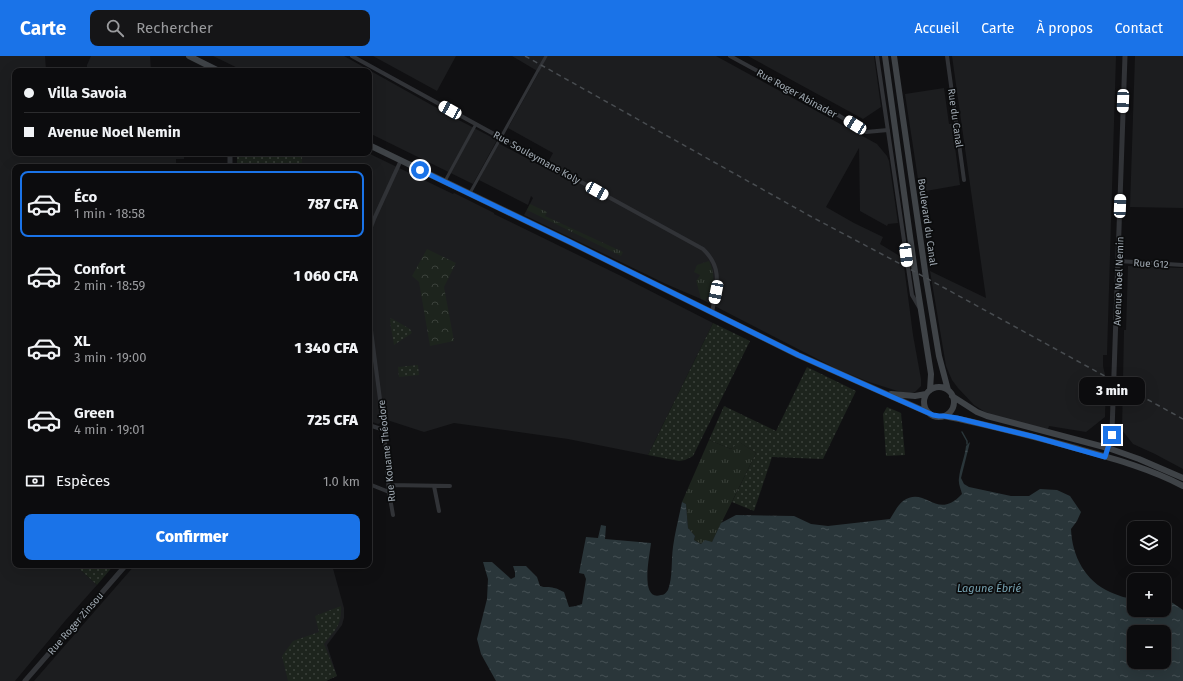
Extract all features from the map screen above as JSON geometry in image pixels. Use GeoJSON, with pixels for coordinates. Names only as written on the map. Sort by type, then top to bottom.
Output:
{"type":"FeatureCollection","features":[{"type":"Feature","properties":{"kind":"main road"},"geometry":{"type":"LineString","coordinates":[[189,56],[213,68]]}},
{"type":"Feature","properties":{"kind":"main road","name":"Boulevard du Canal"},"geometry":{"type":"LineString","coordinates":[[885,56],[931,374],[928,392]]}},
{"type":"Feature","properties":{"kind":"main road","name":"Boulevard du Canal"},"geometry":{"type":"LineString","coordinates":[[894,56],[926,278],[939,356],[948,390]]}},
{"type":"Feature","properties":{"kind":"main road"},"geometry":{"type":"LineString","coordinates":[[372,146],[811,361],[936,416],[944,416],[1035,437],[1141,468],[1183,486]]}},
{"type":"Feature","properties":{"kind":"main road"},"geometry":{"type":"LineString","coordinates":[[886,394],[915,396],[939,387],[948,390],[952,396],[977,412],[994,419],[1108,448],[1183,478]]}},
{"type":"Feature","properties":{"kind":"main road"},"geometry":{"type":"LineString","coordinates":[[928,392],[925,398],[925,406],[929,413]]}},
{"type":"Feature","properties":{"kind":"main road"},"geometry":{"type":"LineString","coordinates":[[944,416],[951,410],[953,405],[952,396]]}},
{"type":"Feature","properties":{"kind":"street","name":"Rue Souleymane Koly"},"geometry":{"type":"LineString","coordinates":[[352,56],[703,249],[711,258],[717,273],[716,292],[712,313]]}},
{"type":"Feature","properties":{"kind":"street"},"geometry":{"type":"LineString","coordinates":[[470,193],[546,56]]}},
{"type":"Feature","properties":{"kind":"street","name":"Rue Roger Abinader"},"geometry":{"type":"LineString","coordinates":[[730,56],[833,112],[866,132],[888,130]]}},
{"type":"Feature","properties":{"kind":"street","name":"Boulevard du Canal"},"geometry":{"type":"LineString","coordinates":[[877,56],[902,217],[912,295],[922,310]]}},
{"type":"Feature","properties":{"kind":"street","name":"Rue du Canal"},"geometry":{"type":"LineString","coordinates":[[947,56],[964,180]]}},
{"type":"Feature","properties":{"kind":"street","name":"Avenue Noel Nemin"},"geometry":{"type":"LineString","coordinates":[[1105,457],[1112,432],[1125,56]]}},
{"type":"Feature","properties":{"kind":"street"},"geometry":{"type":"LineString","coordinates":[[445,182],[476,124]]}},
{"type":"Feature","properties":{"kind":"street"},"geometry":{"type":"LineString","coordinates":[[372,224],[401,160]]}},
{"type":"Feature","properties":{"kind":"street","name":"Rue G12"},"geometry":{"type":"LineString","coordinates":[[1118,261],[1183,264]]}},
{"type":"Feature","properties":{"kind":"street","name":"Rue Kouame Théodore"},"geometry":{"type":"LineString","coordinates":[[372,338],[384,430],[389,492],[393,515]]}},
{"type":"Feature","properties":{"kind":"street"},"geometry":{"type":"LineString","coordinates":[[372,426],[384,430]]}},
{"type":"Feature","properties":{"kind":"street"},"geometry":{"type":"LineString","coordinates":[[372,485],[389,492]]}},
{"type":"Feature","properties":{"kind":"street"},"geometry":{"type":"LineString","coordinates":[[389,485],[450,486]]}},
{"type":"Feature","properties":{"kind":"street"},"geometry":{"type":"LineString","coordinates":[[434,486],[439,511]]}},
{"type":"Feature","properties":{"kind":"street","name":"Rue Roger Zinsou"},"geometry":{"type":"LineString","coordinates":[[25,681],[123,568]]}},
{"type":"Feature","properties":{"kind":"shaded area"},"geometry":{"type":"Polygon","coordinates":[[[0,56],[45,56],[46,68],[12,68],[12,156],[184,156],[184,159],[176,159],[176,164],[12,164],[12,568],[78,568],[97,585],[15,681],[0,681],[0,56]]]}},
{"type":"Feature","properties":{"kind":"shaded area"},"geometry":{"type":"Polygon","coordinates":[[[91,56],[150,56],[151,68],[87,68],[91,56]]]}},
{"type":"Feature","properties":{"kind":"shaded area"},"geometry":{"type":"Polygon","coordinates":[[[213,56],[344,56],[365,68],[238,68],[213,56]]]}},
{"type":"Feature","properties":{"kind":"shaded area"},"geometry":{"type":"Polygon","coordinates":[[[373,56],[456,56],[437,91],[373,56]]]}},
{"type":"Feature","properties":{"kind":"shaded area"},"geometry":{"type":"Polygon","coordinates":[[[512,56],[716,56],[877,144],[887,156],[889,161],[898,223],[888,224],[887,226],[860,211],[859,148],[826,207],[883,237],[880,244],[903,258],[921,386],[915,392],[907,394],[869,382],[837,369],[701,299],[666,284],[524,215],[533,198],[531,196],[528,205],[479,180],[498,143],[545,168],[553,153],[508,128],[539,72],[512,56]]]}},
{"type":"Feature","properties":{"kind":"shaded area"},"geometry":{"type":"Polygon","coordinates":[[[748,56],[874,56],[881,107],[863,119],[748,56]]]}},
{"type":"Feature","properties":{"kind":"shaded area"},"geometry":{"type":"Polygon","coordinates":[[[952,56],[1116,56],[1107,355],[1103,355],[1103,366],[1106,379],[1105,417],[1086,432],[1049,426],[1048,429],[998,419],[974,405],[952,380],[946,366],[930,271],[986,298],[952,56]]]}},
{"type":"Feature","properties":{"kind":"shaded area"},"geometry":{"type":"Polygon","coordinates":[[[1135,56],[1183,56],[1183,208],[1130,207],[1135,56]]]}},
{"type":"Feature","properties":{"kind":"shaded area"},"geometry":{"type":"Polygon","coordinates":[[[372,72],[497,140],[473,184],[372,134],[372,72]]]}},
{"type":"Feature","properties":{"kind":"shaded area"},"geometry":{"type":"Polygon","coordinates":[[[944,88],[949,124],[952,124],[960,185],[920,192],[905,94],[944,88]]]}},
{"type":"Feature","properties":{"kind":"shaded area"},"geometry":{"type":"Polygon","coordinates":[[[372,155],[453,194],[454,193],[713,323],[648,455],[568,439],[454,423],[424,432],[387,420],[378,424],[372,422],[372,164],[302,164],[302,156],[372,155]]]}},
{"type":"Feature","properties":{"kind":"shaded area"},"geometry":{"type":"Polygon","coordinates":[[[1128,266],[1183,268],[1183,469],[1133,444],[1122,430],[1124,330],[1126,330],[1128,266]]]}},
{"type":"Feature","properties":{"kind":"shaded area"},"geometry":{"type":"Polygon","coordinates":[[[132,568],[333,568],[344,608],[344,618],[342,625],[327,645],[337,676],[326,681],[34,681],[132,568]]]}},
{"type":"Feature","properties":{"kind":"green space"},"geometry":{"type":"Polygon","coordinates":[[[237,156],[302,156],[302,164],[237,164],[237,156]]]}},
{"type":"Feature","properties":{"kind":"green space"},"geometry":{"type":"Polygon","coordinates":[[[530,204],[547,212],[545,216],[623,252],[621,256],[527,210],[530,204]]]}},
{"type":"Feature","properties":{"kind":"green space"},"geometry":{"type":"Polygon","coordinates":[[[427,249],[456,263],[444,287],[454,341],[430,346],[419,282],[412,276],[427,249]]]}},
{"type":"Feature","properties":{"kind":"green space"},"geometry":{"type":"Polygon","coordinates":[[[709,261],[713,276],[713,287],[709,296],[705,300],[701,299],[696,280],[700,275],[694,272],[697,265],[709,261]]]}},
{"type":"Feature","properties":{"kind":"green space"},"geometry":{"type":"Polygon","coordinates":[[[391,318],[410,329],[412,333],[394,345],[390,321],[391,318]]]}},
{"type":"Feature","properties":{"kind":"green space"},"geometry":{"type":"Polygon","coordinates":[[[713,323],[750,341],[693,456],[679,461],[648,455],[713,323]]]}},
{"type":"Feature","properties":{"kind":"green space"},"geometry":{"type":"Polygon","coordinates":[[[418,365],[419,375],[399,377],[398,367],[418,365]]]}},
{"type":"Feature","properties":{"kind":"green space"},"geometry":{"type":"Polygon","coordinates":[[[807,367],[856,391],[823,459],[772,457],[754,511],[732,502],[756,453],[739,442],[731,449],[709,440],[724,406],[776,431],[807,367]]]}},
{"type":"Feature","properties":{"kind":"green space"},"geometry":{"type":"Polygon","coordinates":[[[887,407],[901,413],[905,455],[886,456],[883,414],[887,407]]]}},
{"type":"Feature","properties":{"kind":"green space"},"geometry":{"type":"Polygon","coordinates":[[[709,440],[731,449],[738,441],[756,453],[712,542],[701,544],[694,540],[695,536],[688,528],[686,504],[682,502],[709,440]]]}},
{"type":"Feature","properties":{"kind":"green space"},"geometry":{"type":"Polygon","coordinates":[[[78,568],[111,568],[97,585],[78,568]]]}},
{"type":"Feature","properties":{"kind":"green space"},"geometry":{"type":"Polygon","coordinates":[[[341,606],[339,623],[324,644],[337,676],[326,681],[288,681],[282,656],[293,641],[319,632],[315,616],[341,606]]]}},
{"type":"Feature","properties":{"kind":"water","name":"Lagune Ébrié"},"geometry":{"type":"Polygon","coordinates":[[[970,442],[961,478],[964,484],[969,487],[1011,496],[1029,496],[1040,489],[1057,490],[1070,496],[1081,512],[1071,529],[1077,558],[1087,574],[1101,587],[1110,592],[1127,597],[1127,617],[1171,617],[1171,602],[1183,610],[1183,681],[496,681],[481,654],[477,639],[487,599],[488,579],[483,562],[492,562],[511,579],[515,577],[513,566],[526,566],[537,577],[540,586],[555,588],[564,592],[569,607],[576,606],[582,604],[586,579],[584,574],[579,573],[586,537],[598,538],[601,525],[606,526],[605,539],[651,543],[647,576],[648,585],[650,591],[654,595],[662,595],[665,594],[670,585],[672,552],[682,502],[686,504],[688,528],[695,536],[694,540],[701,544],[705,540],[712,542],[721,523],[736,515],[794,516],[811,524],[828,526],[890,519],[897,507],[903,501],[911,497],[918,497],[945,505],[953,502],[962,494],[959,480],[960,470],[966,446],[970,442]]]}},
{"type":"Feature","properties":{"kind":"waterway"},"geometry":{"type":"LineString","coordinates":[[962,432],[967,444]]}},
{"type":"Feature","properties":{"kind":"railway"},"geometry":{"type":"LineString","coordinates":[[525,56],[810,216],[1183,419]]}},
{"type":"Feature","properties":{"kind":"route"},"geometry":{"type":"LineString","coordinates":[[420,170],[470,193],[798,355],[933,415],[957,418],[1035,437],[1105,457],[1112,435]]}}]}
